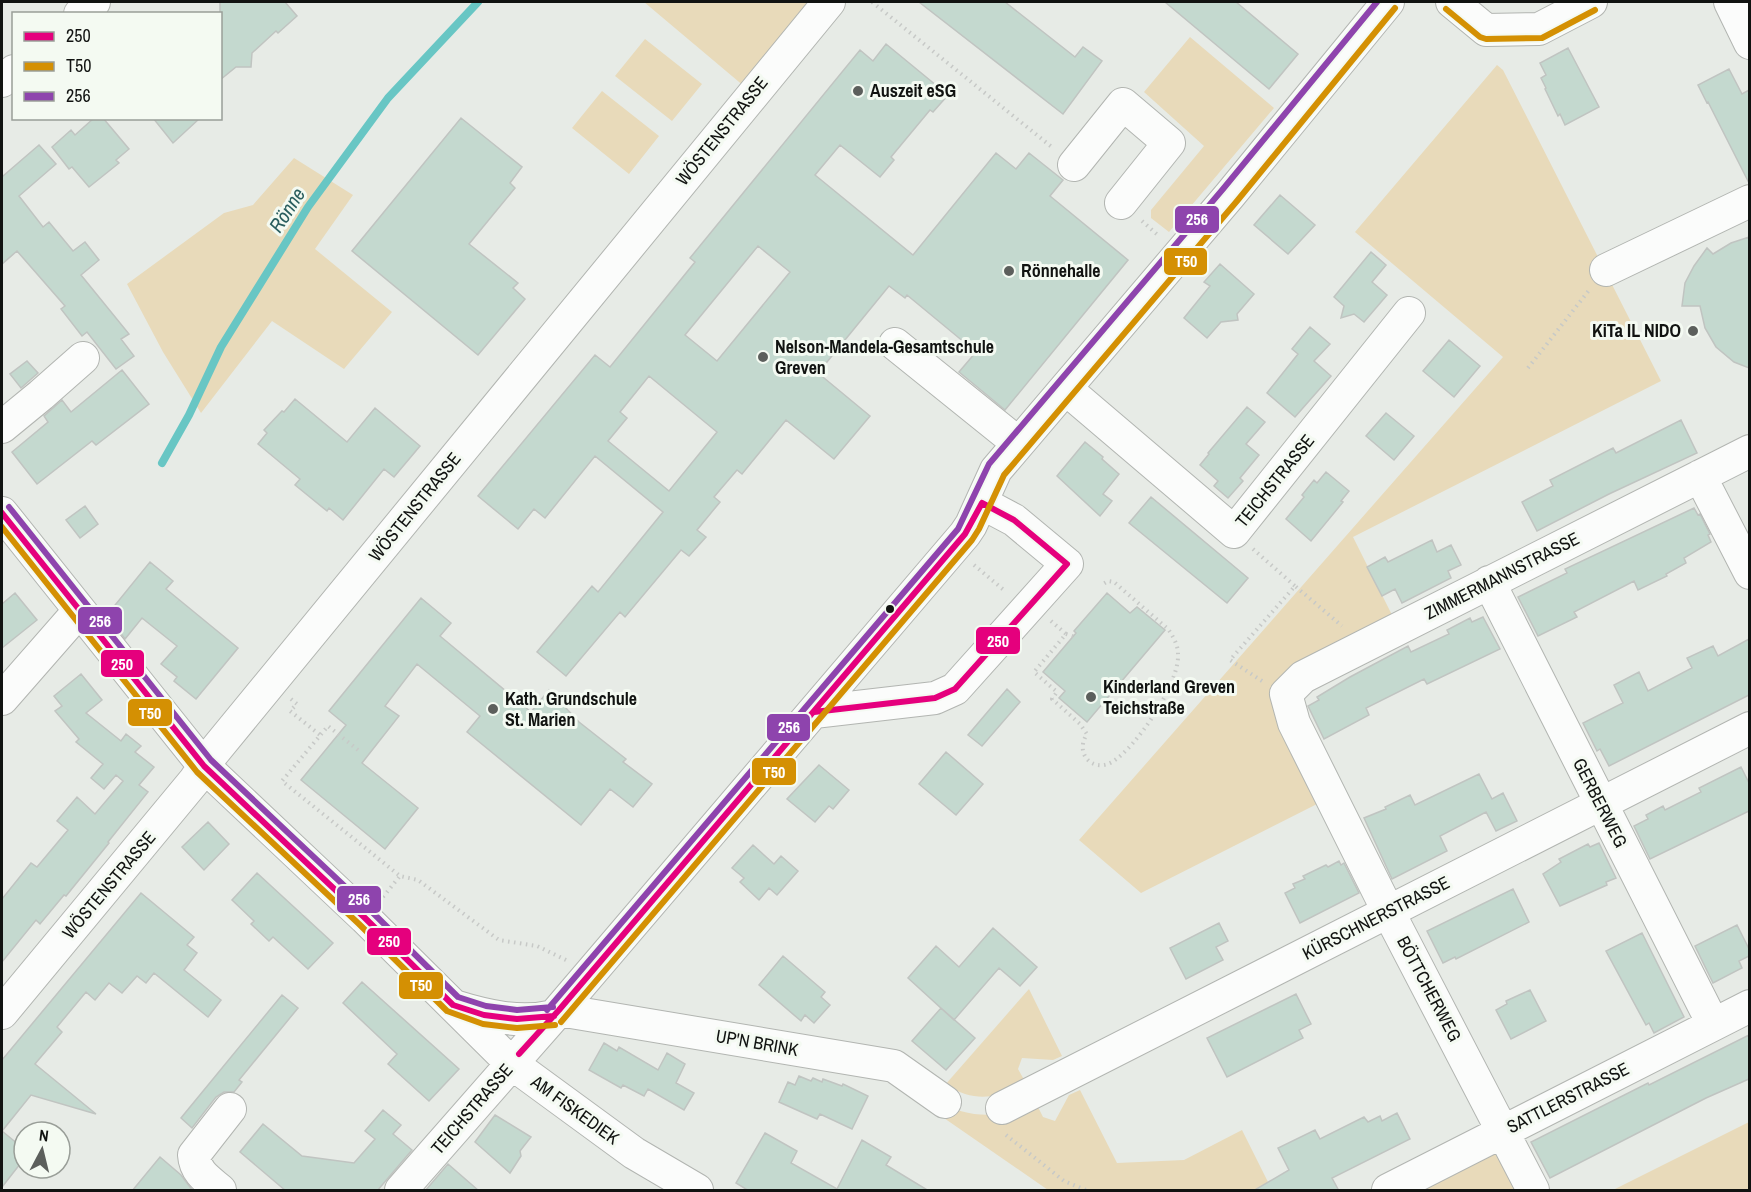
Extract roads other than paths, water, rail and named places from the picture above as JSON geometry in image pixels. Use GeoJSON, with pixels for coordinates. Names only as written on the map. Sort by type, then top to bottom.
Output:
{"type":"FeatureCollection","features":[{"type":"Feature","properties":{"kind":"street"},"geometry":{"type":"LineString","coordinates":[[82,12],[94,2]]}},
{"type":"Feature","properties":{"kind":"street","name":"WÖSTENSTRASSE"},"geometry":{"type":"LineString","coordinates":[[2,1014],[829,2]]}},
{"type":"Feature","properties":{"kind":"street","name":"TEICHSTRASSE"},"geometry":{"type":"LineString","coordinates":[[401,1191],[557,1013],[953,547],[971,525],[982,503],[988,483],[996,470],[1180,254],[1388,2]]}},
{"type":"Feature","properties":{"kind":"street"},"geometry":{"type":"LineString","coordinates":[[1452,2],[1486,30],[1539,29],[1591,2]]}},
{"type":"Feature","properties":{"kind":"street"},"geometry":{"type":"LineString","coordinates":[[1730,2],[1749,43]]}},
{"type":"Feature","properties":{"kind":"street"},"geometry":{"type":"LineString","coordinates":[[1074,165],[1123,104],[1169,143],[1121,203]]}},
{"type":"Feature","properties":{"kind":"street"},"geometry":{"type":"LineString","coordinates":[[1606,270],[1749,201]]}},
{"type":"Feature","properties":{"kind":"street","name":"TEICHSTRASSE"},"geometry":{"type":"LineString","coordinates":[[1066,389],[1234,532],[1409,313]]}},
{"type":"Feature","properties":{"kind":"street"},"geometry":{"type":"LineString","coordinates":[[895,344],[1018,443]]}},
{"type":"Feature","properties":{"kind":"street"},"geometry":{"type":"LineString","coordinates":[[2,427],[83,358]]}},
{"type":"Feature","properties":{"kind":"street","name":"ZIMMERMANNSTRASSE"},"geometry":{"type":"LineString","coordinates":[[1290,708],[1303,677],[1749,451]]}},
{"type":"Feature","properties":{"kind":"street"},"geometry":{"type":"LineString","coordinates":[[1700,476],[1749,573]]}},
{"type":"Feature","properties":{"kind":"street"},"geometry":{"type":"LineString","coordinates":[[814,711],[935,698],[955,689],[1066,564],[1014,520],[982,503]]}},
{"type":"Feature","properties":{"kind":"street","name":"AM FISKEDIEK"},"geometry":{"type":"LineString","coordinates":[[2,513],[204,766],[365,918],[511,1063],[634,1153],[698,1191]]}},
{"type":"Feature","properties":{"kind":"street","name":"GERBERWEG"},"geometry":{"type":"LineString","coordinates":[[1489,582],[1713,1024]]}},
{"type":"Feature","properties":{"kind":"street"},"geometry":{"type":"LineString","coordinates":[[2,699],[79,611]]}},
{"type":"Feature","properties":{"kind":"street","name":"BÖTTCHERWEG"},"geometry":{"type":"LineString","coordinates":[[1290,708],[1388,912],[1533,1191]]}},
{"type":"Feature","properties":{"kind":"street","name":"KÜRSCHNERSTRASSE"},"geometry":{"type":"LineString","coordinates":[[1001,1120],[1388,912],[1749,728]]}},
{"type":"Feature","properties":{"kind":"street","name":"UP'N BRINK"},"geometry":{"type":"LineString","coordinates":[[453,1005],[484,1015],[517,1019],[557,1013],[894,1066],[945,1102]]}},
{"type":"Feature","properties":{"kind":"street","name":"SATTLERSTRASSE"},"geometry":{"type":"LineString","coordinates":[[1388,1191],[1749,1006]]}},
{"type":"Feature","properties":{"kind":"street"},"geometry":{"type":"LineString","coordinates":[[220,1191],[199,1171],[194,1155],[230,1109]]}},
{"type":"Feature","properties":{"kind":"waterway","name":"Rönne"},"geometry":{"type":"LineString","coordinates":[[162,463],[189,415],[221,347],[308,207],[388,98],[478,2]]}},
{"type":"Feature","properties":{"kind":"place","name":"Auszeit eSG"},"geometry":{"type":"Point","coordinates":[858,91]}},
{"type":"Feature","properties":{"kind":"place","name":"Rönnehalle"},"geometry":{"type":"Point","coordinates":[1009,271]}},
{"type":"Feature","properties":{"kind":"place","name":"KiTa IL NIDO"},"geometry":{"type":"Point","coordinates":[1693,331]}},
{"type":"Feature","properties":{"kind":"place","name":"Nelson-Mandela-Gesamtschule Greven"},"geometry":{"type":"Point","coordinates":[763,357]}},
{"type":"Feature","properties":{"kind":"place","name":"Kinderland Greven Teichstraße"},"geometry":{"type":"Point","coordinates":[1091,697]}},
{"type":"Feature","properties":{"kind":"place","name":"Kath. Grundschule St. Marien"},"geometry":{"type":"Point","coordinates":[493,709]}}]}
